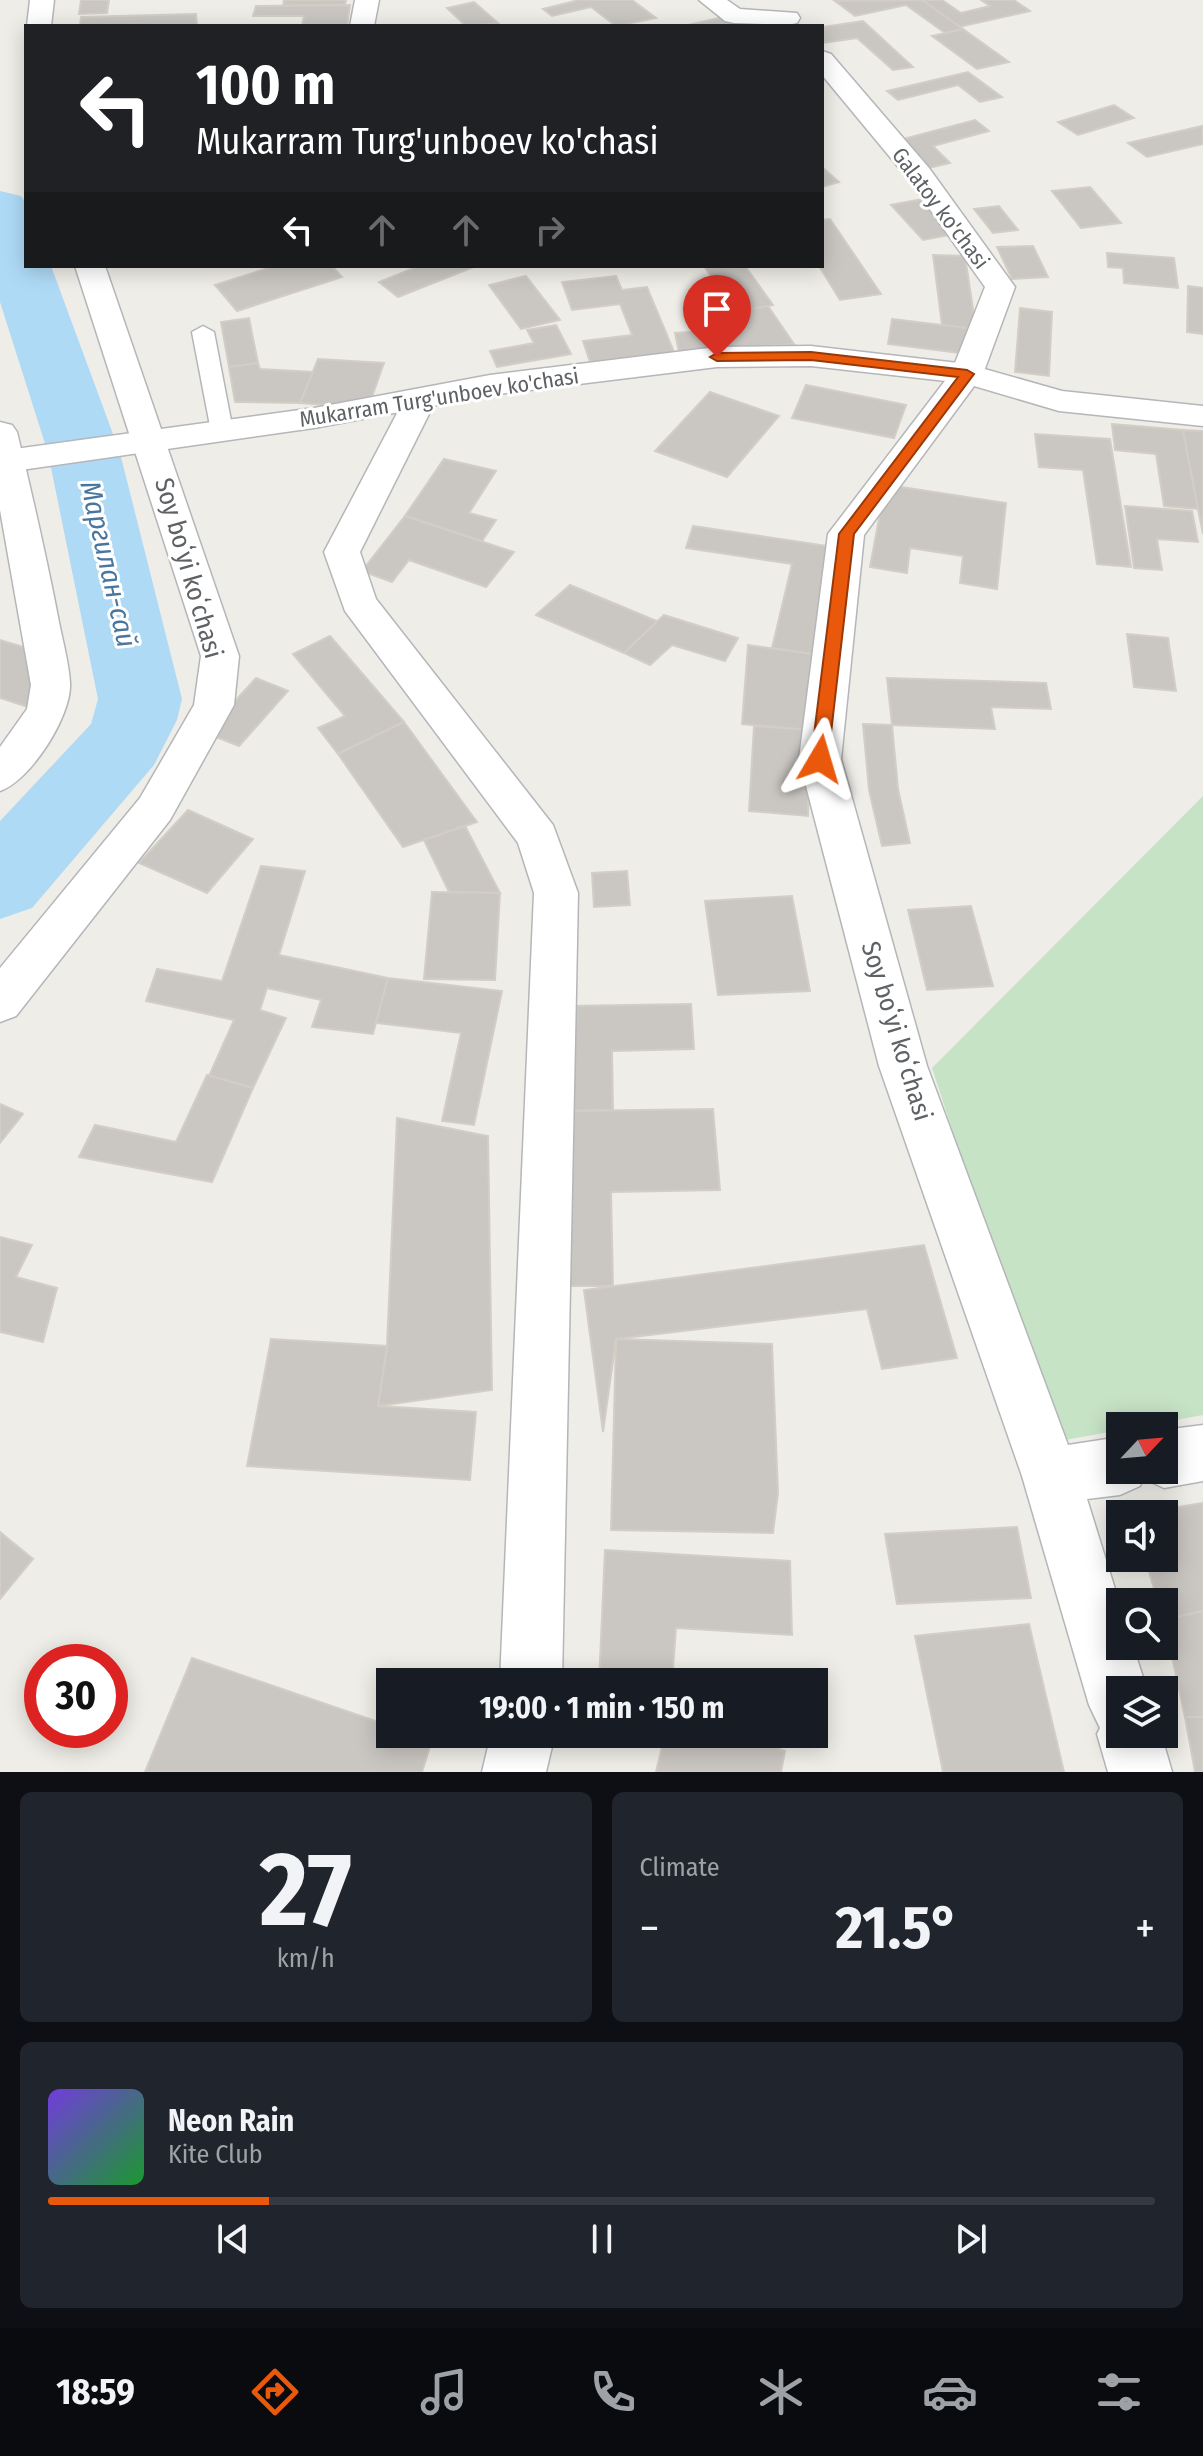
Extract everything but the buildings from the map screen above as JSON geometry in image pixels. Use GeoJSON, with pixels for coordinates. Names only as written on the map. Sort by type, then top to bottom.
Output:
{"type":"FeatureCollection","features":[{"type":"Feature","properties":{"kind":"street"},"geometry":{"type":"LineString","coordinates":[[39,24],[42,0]]}},
{"type":"Feature","properties":{"kind":"street"},"geometry":{"type":"LineString","coordinates":[[362,24],[367,0]]}},
{"type":"Feature","properties":{"kind":"street"},"geometry":{"type":"LineString","coordinates":[[711,0],[734,16],[791,22],[814,0]]}},
{"type":"Feature","properties":{"kind":"street","name":"Galatoy ko'chasi"},"geometry":{"type":"LineString","coordinates":[[824,61],[919,174],[1000,287],[967,374]]}},
{"type":"Feature","properties":{"kind":"street","name":"Soy boʻyi koʻchasi"},"geometry":{"type":"LineString","coordinates":[[0,1002],[155,809],[214,705],[220,656],[91,268]]}},
{"type":"Feature","properties":{"kind":"street","name":"Mukarram Turg'unboev ko'chasi"},"geometry":{"type":"LineString","coordinates":[[2,452],[150,442],[420,400],[490,385],[717,357],[811,356],[967,374],[1059,401],[1203,416]]}},
{"type":"Feature","properties":{"kind":"street","name":"Soy boʻyi koʻchasi"},"geometry":{"type":"LineString","coordinates":[[967,374],[846,534],[820,759],[903,1066],[1051,1476],[1111,1676]]}},
{"type":"Feature","properties":{"kind":"street"},"geometry":{"type":"LineString","coordinates":[[420,400],[342,552],[358,602],[538,837],[556,893],[531,1668]]}},
{"type":"Feature","properties":{"kind":"street"},"geometry":{"type":"LineString","coordinates":[[0,775],[30,739],[47,709],[51,685],[26,546],[2,452]]}},
{"type":"Feature","properties":{"kind":"street"},"geometry":{"type":"LineString","coordinates":[[1178,1457],[1203,1453]]}},
{"type":"Feature","properties":{"kind":"street"},"geometry":{"type":"LineString","coordinates":[[1051,1476],[1106,1468]]}},
{"type":"Feature","properties":{"kind":"street"},"geometry":{"type":"LineString","coordinates":[[514,1772],[520,1748]]}},
{"type":"Feature","properties":{"kind":"street"},"geometry":{"type":"LineString","coordinates":[[1133,1748],[1140,1772]]}},
{"type":"Feature","properties":{"kind":"lane"},"geometry":{"type":"LineString","coordinates":[[203,332],[222,431]]}},
{"type":"Feature","properties":{"kind":"green space"},"geometry":{"type":"Polygon","coordinates":[[[1203,796],[1203,1415],[1178,1420],[1178,1412],[1106,1412],[1106,1433],[1054,1442],[932,1068],[1203,796]]]}},
{"type":"Feature","properties":{"kind":"waterway","name":"Маргилан-сай"},"geometry":{"type":"LineString","coordinates":[[0,209],[84,453],[140,699],[135,720],[124,743],[0,882]]}},
{"type":"Feature","properties":{"kind":"route"},"geometry":{"type":"LineString","coordinates":[[717,357],[811,356],[967,374],[846,534],[820,759]]}}]}
